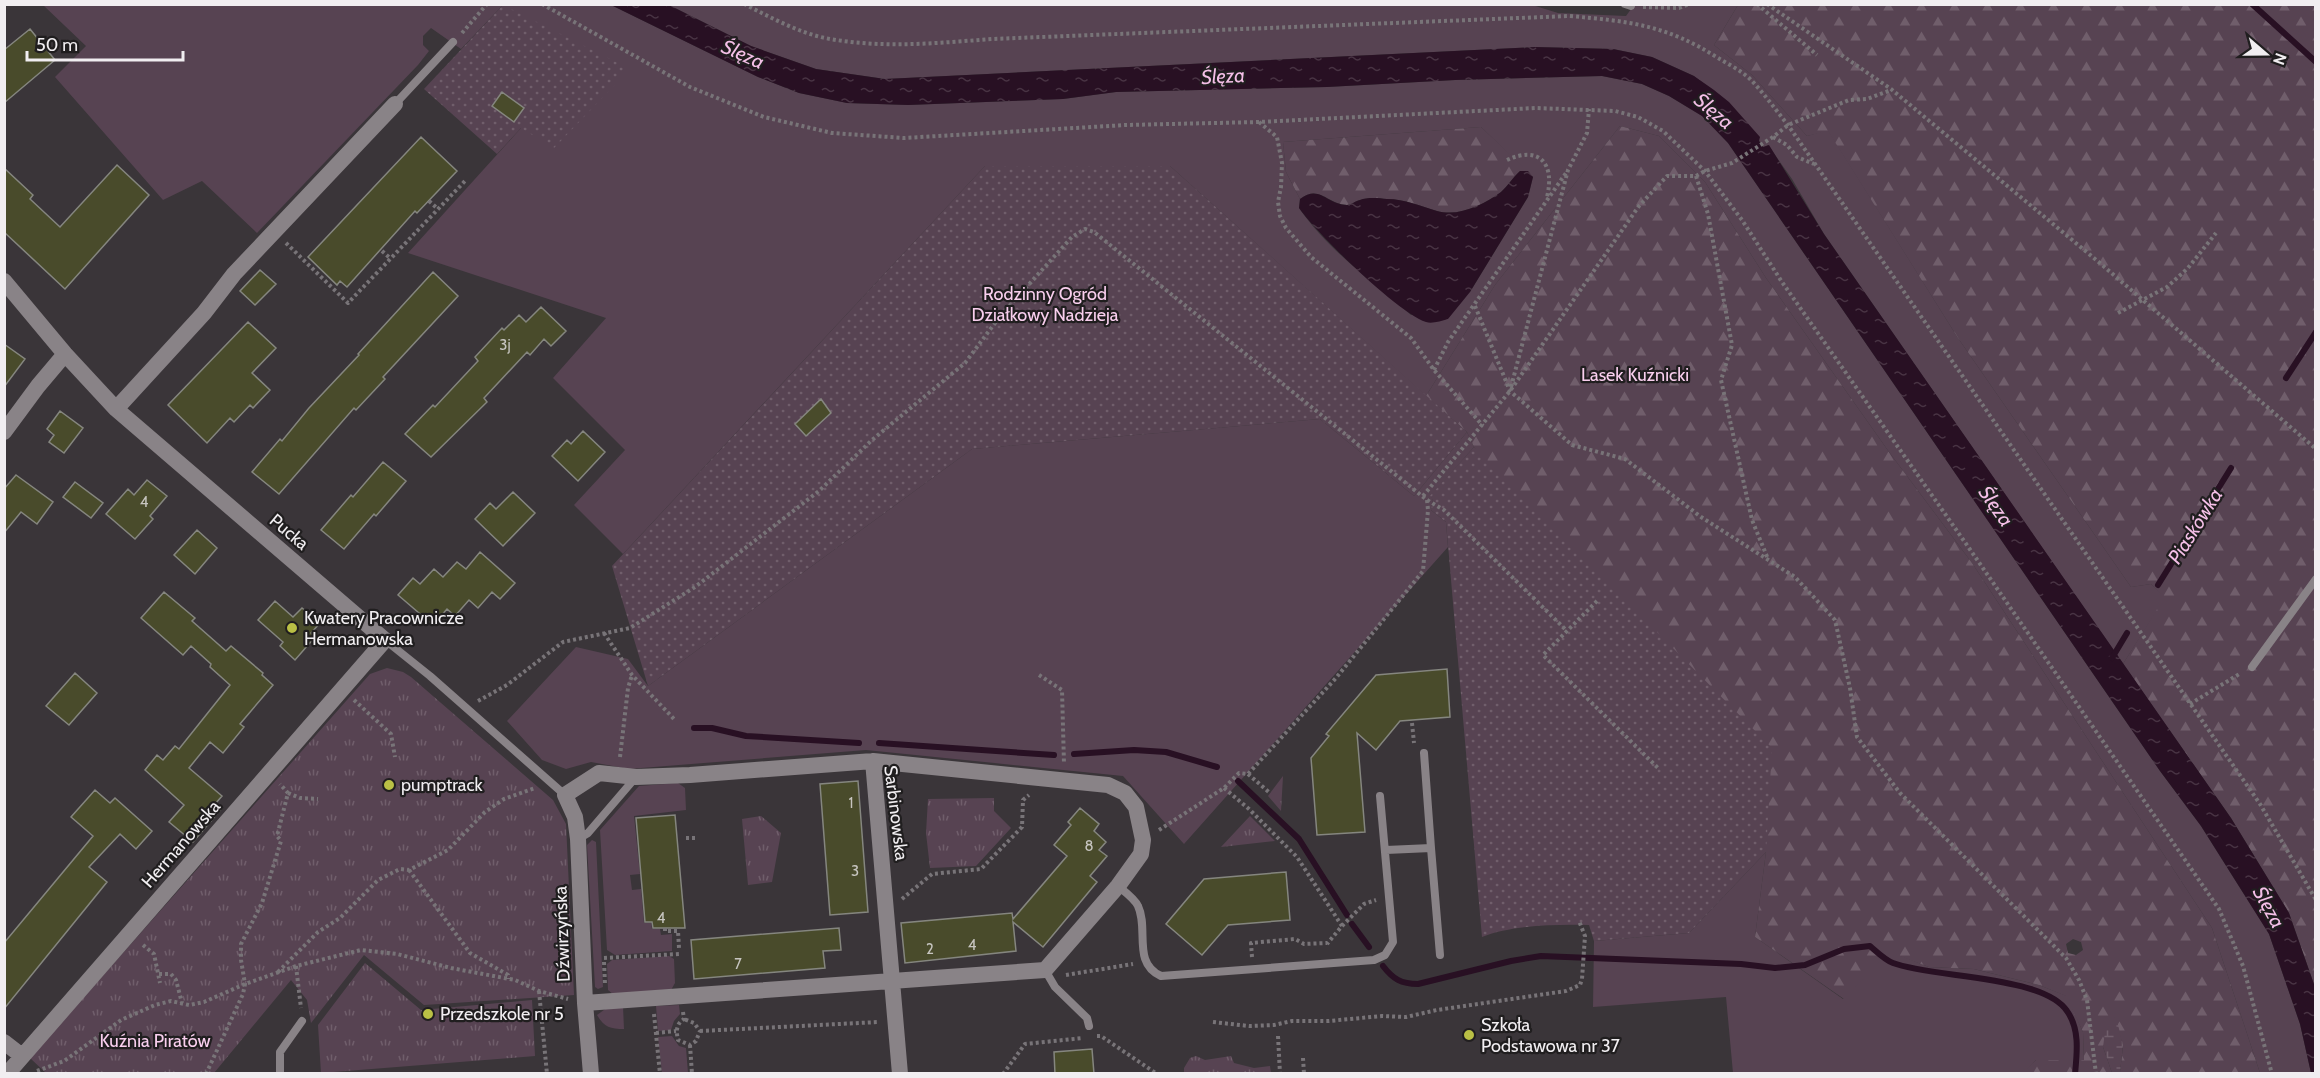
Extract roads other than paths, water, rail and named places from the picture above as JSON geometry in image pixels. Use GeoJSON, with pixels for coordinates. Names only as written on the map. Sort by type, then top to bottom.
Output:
{"type":"FeatureCollection","features":[{"type":"Feature","properties":{"kind":"street"},"geometry":{"type":"LineString","coordinates":[[116,409],[204,313],[234,274],[395,104]]}},
{"type":"Feature","properties":{"kind":"street","name":"Pucka"},"geometry":{"type":"LineString","coordinates":[[4,281],[65,354],[116,409],[385,640]]}},
{"type":"Feature","properties":{"kind":"street"},"geometry":{"type":"LineString","coordinates":[[4,432],[65,354]]}},
{"type":"Feature","properties":{"kind":"street","name":"Hermanowska"},"geometry":{"type":"LineString","coordinates":[[7,1074],[385,640]]}},
{"type":"Feature","properties":{"kind":"street"},"geometry":{"type":"LineString","coordinates":[[585,1003],[892,981],[1047,973],[1141,854],[1143,840],[1136,807],[1125,793],[1108,784],[873,761]]}},
{"type":"Feature","properties":{"kind":"street","name":"Sarbinowska"},"geometry":{"type":"LineString","coordinates":[[565,795],[599,773],[636,777],[690,776],[873,761],[900,1074]]}},
{"type":"Feature","properties":{"kind":"street","name":"Dźwirzyńska"},"geometry":{"type":"LineString","coordinates":[[565,795],[575,817],[578,839],[585,1003],[591,1074]]}},
{"type":"Feature","properties":{"kind":"street"},"geometry":{"type":"LineString","coordinates":[[4,1042],[22,1056]]}},
{"type":"Feature","properties":{"kind":"lane"},"geometry":{"type":"LineString","coordinates":[[395,104],[453,42]]}},
{"type":"Feature","properties":{"kind":"lane"},"geometry":{"type":"LineString","coordinates":[[2252,667],[2316,579]]}},
{"type":"Feature","properties":{"kind":"lane","name":"Pucka"},"geometry":{"type":"LineString","coordinates":[[385,640],[565,795]]}},
{"type":"Feature","properties":{"kind":"lane"},"geometry":{"type":"LineString","coordinates":[[1424,753],[1440,956]]}},
{"type":"Feature","properties":{"kind":"lane"},"geometry":{"type":"LineString","coordinates":[[578,839],[588,833],[636,777]]}},
{"type":"Feature","properties":{"kind":"lane"},"geometry":{"type":"LineString","coordinates":[[1118,886],[1138,905],[1146,962],[1152,971],[1166,977],[1374,960],[1389,950],[1393,942],[1380,796]]}},
{"type":"Feature","properties":{"kind":"lane"},"geometry":{"type":"LineString","coordinates":[[1386,850],[1431,848]]}},
{"type":"Feature","properties":{"kind":"lane"},"geometry":{"type":"LineString","coordinates":[[1047,973],[1055,987],[1087,1018],[1089,1026]]}},
{"type":"Feature","properties":{"kind":"lane"},"geometry":{"type":"LineString","coordinates":[[280,1074],[280,1052],[302,1021]]}},
{"type":"Feature","properties":{"kind":"water","name":"Ślęza"},"geometry":{"type":"Polygon","coordinates":[[[611,5],[669,5],[751,46],[816,69],[885,79],[1535,47],[1613,49],[1652,57],[1694,76],[1729,102],[1760,137],[1759,141],[1763,147],[1769,145],[1824,234],[2231,818],[2289,913],[2315,987],[2315,1073],[2311,1073],[2300,1024],[2269,934],[2201,826],[2160,771],[1728,143],[1702,116],[1669,96],[1642,84],[1602,76],[1455,80],[1327,87],[1116,92],[1063,99],[908,105],[847,103],[799,93],[758,77],[611,5]]]}},
{"type":"Feature","properties":{"kind":"water"},"geometry":{"type":"Polygon","coordinates":[[[1520,171],[1528,171],[1533,177],[1528,197],[1470,292],[1448,319],[1437,322],[1426,322],[1413,316],[1378,289],[1340,253],[1299,208],[1300,199],[1307,195],[1318,194],[1334,202],[1347,205],[1363,199],[1377,198],[1400,200],[1437,211],[1462,211],[1479,205],[1501,192],[1520,171]]]}},
{"type":"Feature","properties":{"kind":"waterway","name":"Piaskówka"},"geometry":{"type":"LineString","coordinates":[[2252,4],[2316,62]]}},
{"type":"Feature","properties":{"kind":"waterway","name":"Piaskówka"},"geometry":{"type":"LineString","coordinates":[[2286,378],[2316,332]]}},
{"type":"Feature","properties":{"kind":"waterway","name":"Piaskówka"},"geometry":{"type":"LineString","coordinates":[[2158,585],[2231,468]]}},
{"type":"Feature","properties":{"kind":"waterway","name":"Piaskówka"},"geometry":{"type":"LineString","coordinates":[[2112,658],[2127,633]]}},
{"type":"Feature","properties":{"kind":"waterway"},"geometry":{"type":"LineString","coordinates":[[694,728],[712,728],[746,736],[859,743]]}},
{"type":"Feature","properties":{"kind":"waterway"},"geometry":{"type":"LineString","coordinates":[[879,743],[1054,755]]}},
{"type":"Feature","properties":{"kind":"waterway"},"geometry":{"type":"LineString","coordinates":[[1074,754],[1134,750],[1166,752],[1217,767]]}},
{"type":"Feature","properties":{"kind":"waterway"},"geometry":{"type":"LineString","coordinates":[[1238,781],[1299,839],[1347,915]]}},
{"type":"Feature","properties":{"kind":"waterway"},"geometry":{"type":"LineString","coordinates":[[1352,924],[1369,947]]}},
{"type":"Feature","properties":{"kind":"waterway"},"geometry":{"type":"LineString","coordinates":[[1383,966],[1398,980],[1418,984],[1541,956],[1741,964],[1775,968],[1805,965],[1844,949],[1870,946],[1893,963],[1933,972],[2012,984],[2035,990],[2054,999],[2067,1011],[2074,1025],[2077,1041],[2075,1074]]}},
{"type":"Feature","properties":{"kind":"place","name":"Kwatery Pracownicze Hermanowska"},"geometry":{"type":"Point","coordinates":[292,628]}},
{"type":"Feature","properties":{"kind":"place","name":"pumptrack"},"geometry":{"type":"Point","coordinates":[389,785]}},
{"type":"Feature","properties":{"kind":"place","name":"Przedszkole nr 5"},"geometry":{"type":"Point","coordinates":[428,1014]}},
{"type":"Feature","properties":{"kind":"place","name":"Szkoła Podstawowa nr 37"},"geometry":{"type":"Point","coordinates":[1469,1035]}},
{"type":"Feature","properties":{"kind":"park label","name":"Rodzinny Ogród Działkowy Nadzieja"},"geometry":{"type":"Point","coordinates":[1045,304]}},
{"type":"Feature","properties":{"kind":"park label","name":"Lasek Kuźnicki"},"geometry":{"type":"Point","coordinates":[1635,375]}},
{"type":"Feature","properties":{"kind":"park label","name":"Kuźnia Piratów"},"geometry":{"type":"Point","coordinates":[155,1041]}}]}
